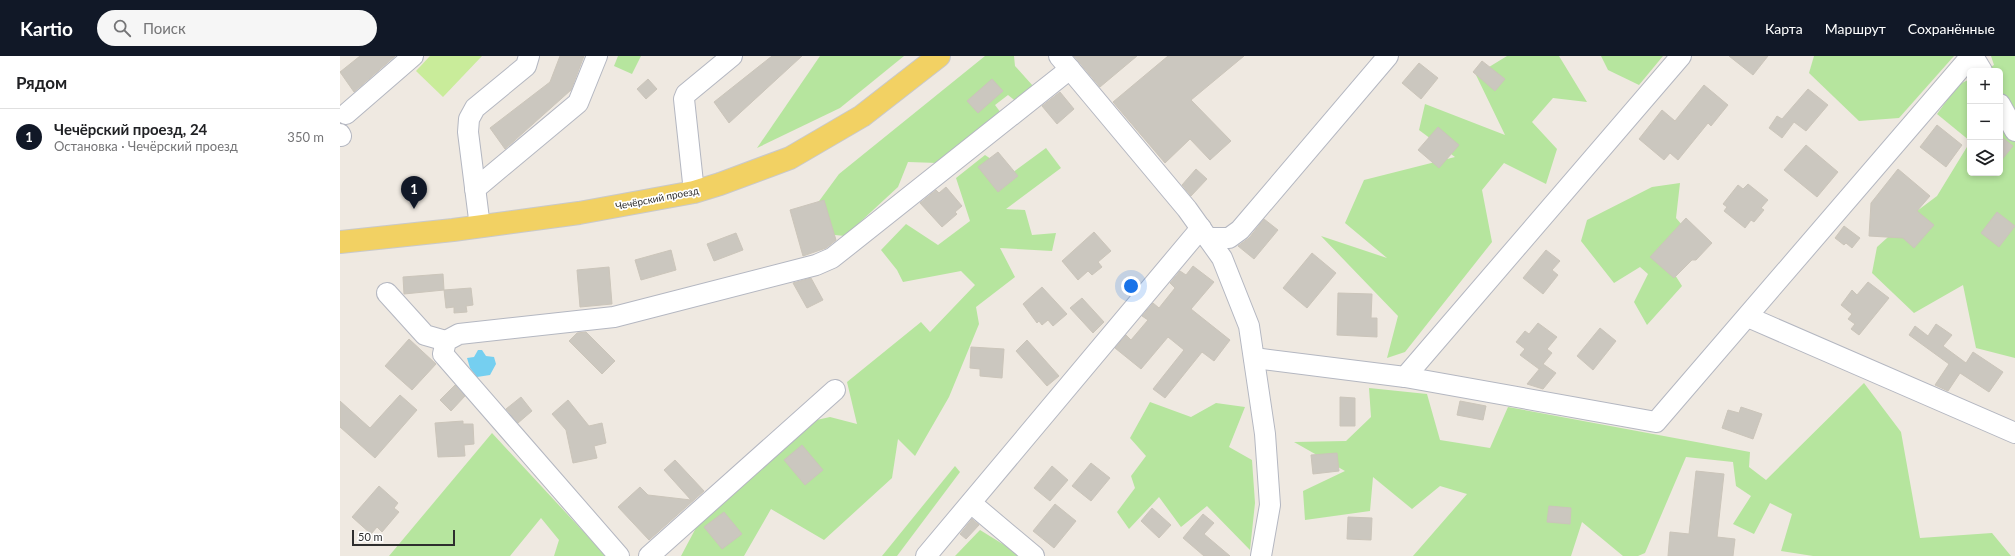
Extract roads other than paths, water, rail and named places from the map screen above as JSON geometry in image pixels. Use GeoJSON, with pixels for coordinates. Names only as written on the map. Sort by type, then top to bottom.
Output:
{"type":"FeatureCollection","features":[{"type":"Feature","properties":{"kind":"main road","name":"Чечёрский проезд"},"geometry":{"type":"LineString","coordinates":[[340,242],[480,227],[579,214],[694,192],[720,184],[790,158],[862,116],[939,56]]}},
{"type":"Feature","properties":{"kind":"street"},"geometry":{"type":"LineString","coordinates":[[346,114],[413,56]]}},
{"type":"Feature","properties":{"kind":"street"},"geometry":{"type":"LineString","coordinates":[[480,227],[468,132],[469,119],[475,108],[526,66],[529,56]]}},
{"type":"Feature","properties":{"kind":"street"},"geometry":{"type":"LineString","coordinates":[[475,189],[578,102],[597,56]]}},
{"type":"Feature","properties":{"kind":"street"},"geometry":{"type":"LineString","coordinates":[[694,192],[684,99],[686,94],[732,56]]}},
{"type":"Feature","properties":{"kind":"street"},"geometry":{"type":"LineString","coordinates":[[1204,233],[1230,238],[1240,230],[1388,56]]}},
{"type":"Feature","properties":{"kind":"street"},"geometry":{"type":"LineString","coordinates":[[1405,377],[1681,56]]}},
{"type":"Feature","properties":{"kind":"street"},"geometry":{"type":"LineString","coordinates":[[1254,358],[1405,377],[1656,422],[1972,56],[1980,68]]}},
{"type":"Feature","properties":{"kind":"street"},"geometry":{"type":"LineString","coordinates":[[387,293],[425,335],[446,341],[459,334],[614,317],[816,264],[832,258],[1065,62],[1187,209],[1222,258],[1249,326],[1265,434],[1270,505],[1261,556]]}},
{"type":"Feature","properties":{"kind":"street"},"geometry":{"type":"LineString","coordinates":[[2003,109],[2015,131]]}},
{"type":"Feature","properties":{"kind":"street"},"geometry":{"type":"LineString","coordinates":[[926,556],[970,503],[1204,233]]}},
{"type":"Feature","properties":{"kind":"street"},"geometry":{"type":"LineString","coordinates":[[1748,317],[2015,433]]}},
{"type":"Feature","properties":{"kind":"street"},"geometry":{"type":"LineString","coordinates":[[446,341],[444,354],[619,556]]}},
{"type":"Feature","properties":{"kind":"street"},"geometry":{"type":"LineString","coordinates":[[649,556],[835,390]]}},
{"type":"Feature","properties":{"kind":"street"},"geometry":{"type":"LineString","coordinates":[[970,503],[1034,556]]}},
{"type":"Feature","properties":{"kind":"water"},"geometry":{"type":"Polygon","coordinates":[[[478,350],[482,350],[486,356],[494,357],[496,364],[490,375],[477,377],[470,368],[467,358],[474,357],[478,350]]]}},
{"type":"Feature","properties":{"kind":"place","name":"Чечёрский проезд, 24"},"geometry":{"type":"Point","coordinates":[414,209]}}]}
